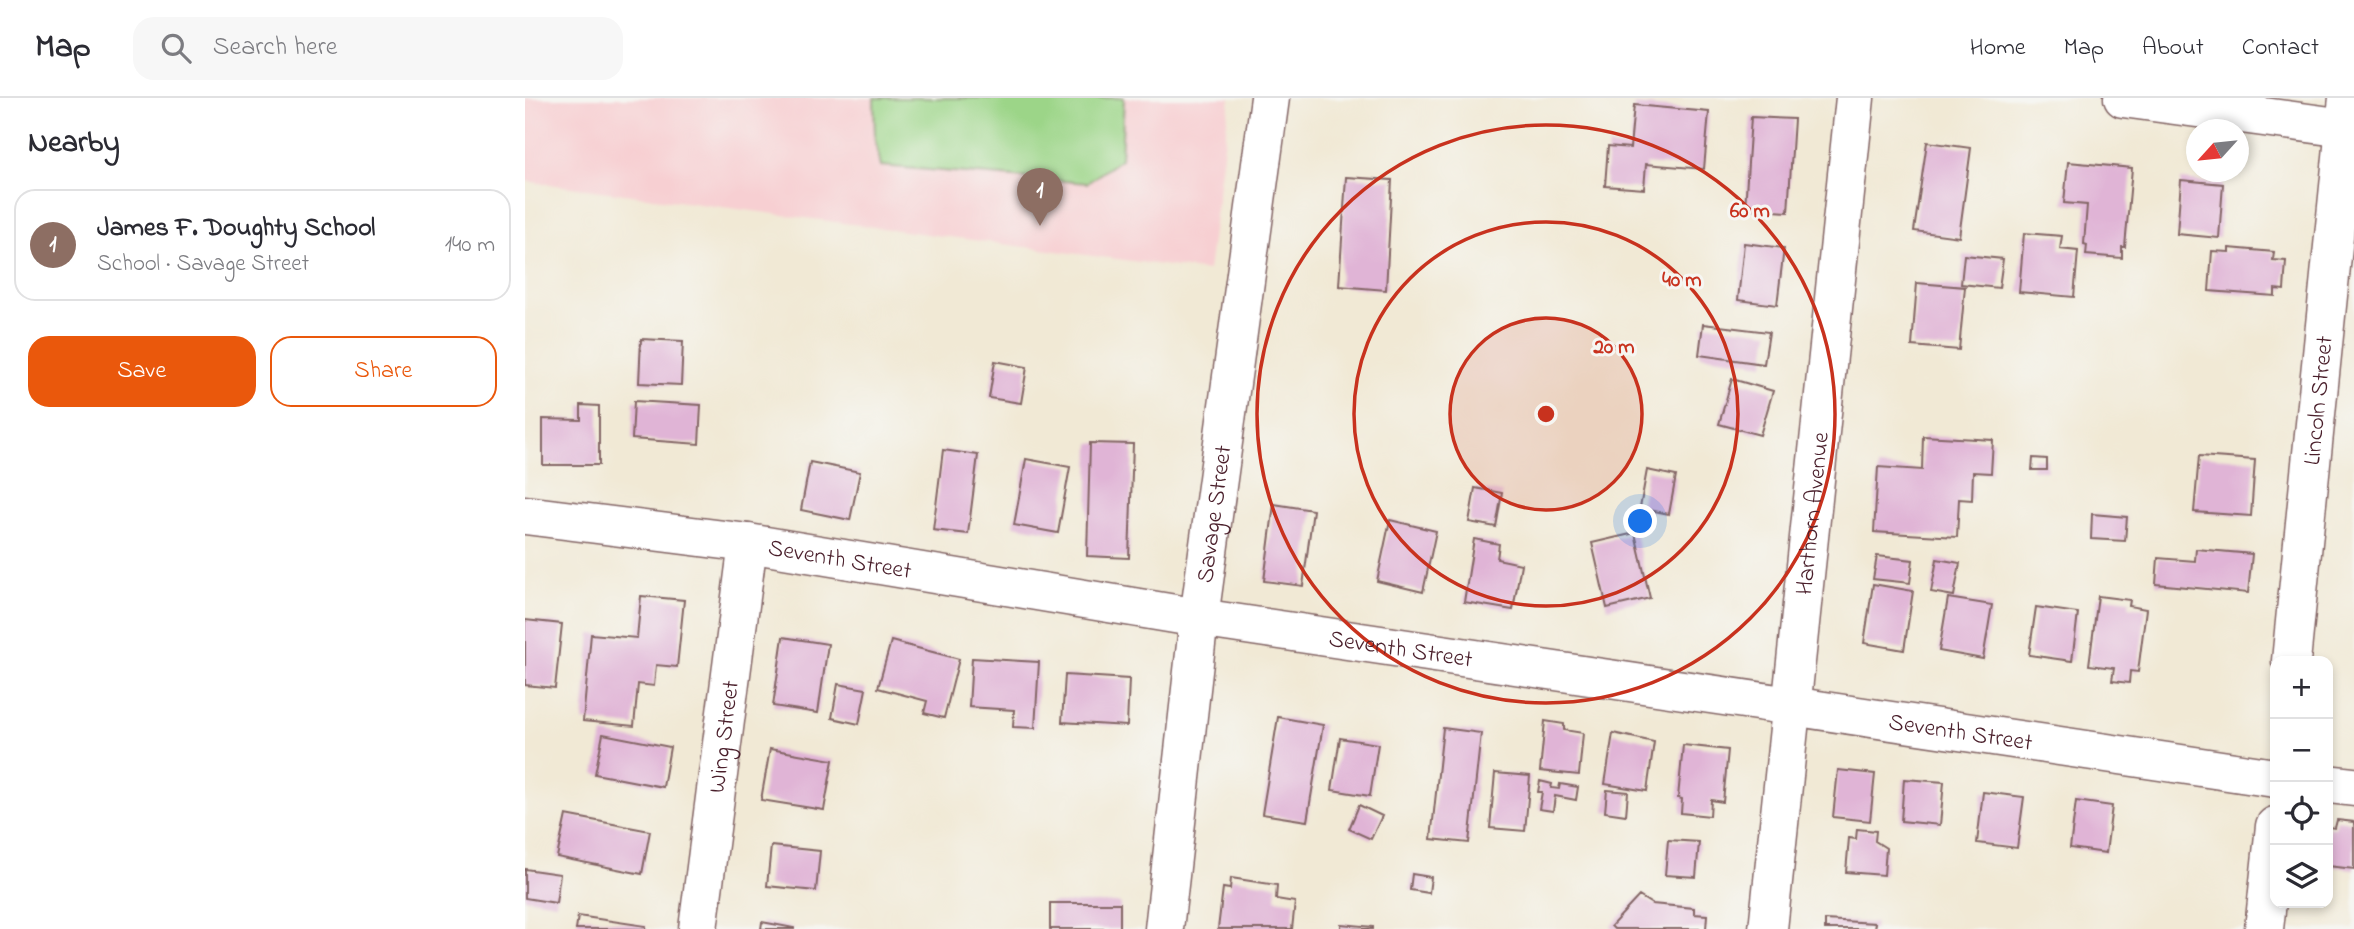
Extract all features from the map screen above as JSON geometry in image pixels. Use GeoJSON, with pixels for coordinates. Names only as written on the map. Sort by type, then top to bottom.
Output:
{"type":"FeatureCollection","features":[{"type":"Feature","properties":{"kind":"street","name":"Savage Street"},"geometry":{"type":"LineString","coordinates":[[1164,929],[1199,618],[1270,98]]}},
{"type":"Feature","properties":{"kind":"street","name":"Harthorn Avenue"},"geometry":{"type":"LineString","coordinates":[[1768,929],[1855,98]]}},
{"type":"Feature","properties":{"kind":"street"},"geometry":{"type":"LineString","coordinates":[[2123,98],[2346,113]]}},
{"type":"Feature","properties":{"kind":"street","name":"Lincoln Street"},"geometry":{"type":"LineString","coordinates":[[2292,656],[2346,113]]}},
{"type":"Feature","properties":{"kind":"street","name":"Seventh Street"},"geometry":{"type":"LineString","coordinates":[[525,515],[748,543],[1199,618],[2270,777]]}},
{"type":"Feature","properties":{"kind":"street","name":"Wing Street"},"geometry":{"type":"LineString","coordinates":[[698,929],[748,543]]}},
{"type":"Feature","properties":{"kind":"street"},"geometry":{"type":"LineString","coordinates":[[2333,785],[2354,787]]}},
{"type":"Feature","properties":{"kind":"street"},"geometry":{"type":"LineString","coordinates":[[2264,929],[2273,845]]}},
{"type":"Feature","properties":{"kind":"shaded area"},"geometry":{"type":"Polygon","coordinates":[[[525,98],[1230,98],[1208,271],[525,181],[525,98]]]}},
{"type":"Feature","properties":{"kind":"green space"},"geometry":{"type":"Polygon","coordinates":[[[874,98],[1124,98],[1121,159],[1087,183],[881,166],[875,139],[874,98]]]}},
{"type":"Feature","properties":{"kind":"building"},"geometry":{"type":"Polygon","coordinates":[[[1634,105],[1709,112],[1704,169],[1646,164],[1644,189],[1605,186],[1608,146],[1630,148],[1634,105]]]}},
{"type":"Feature","properties":{"kind":"building"},"geometry":{"type":"Polygon","coordinates":[[[1751,117],[1794,119],[1788,212],[1745,209],[1751,117]]]}},
{"type":"Feature","properties":{"kind":"building"},"geometry":{"type":"Polygon","coordinates":[[[1927,142],[1971,148],[1959,237],[1914,231],[1927,142]]]}},
{"type":"Feature","properties":{"kind":"building"},"geometry":{"type":"Polygon","coordinates":[[[2068,162],[2132,168],[2122,258],[2086,255],[2087,245],[2084,244],[2087,205],[2064,203],[2068,162]]]}},
{"type":"Feature","properties":{"kind":"building"},"geometry":{"type":"Polygon","coordinates":[[[1346,177],[1392,180],[1386,290],[1339,286],[1346,177]]]}},
{"type":"Feature","properties":{"kind":"building"},"geometry":{"type":"Polygon","coordinates":[[[2181,180],[2223,184],[2219,238],[2177,234],[2181,180]]]}},
{"type":"Feature","properties":{"kind":"building"},"geometry":{"type":"Polygon","coordinates":[[[2024,233],[2062,236],[2060,249],[2078,251],[2074,297],[2019,292],[2024,233]]]}},
{"type":"Feature","properties":{"kind":"building"},"geometry":{"type":"Polygon","coordinates":[[[1744,243],[1784,248],[1777,305],[1738,300],[1744,243]]]}},
{"type":"Feature","properties":{"kind":"building"},"geometry":{"type":"Polygon","coordinates":[[[2229,248],[2274,252],[2273,260],[2286,261],[2284,290],[2275,289],[2275,296],[2209,291],[2212,251],[2229,252],[2229,248]]]}},
{"type":"Feature","properties":{"kind":"building"},"geometry":{"type":"Polygon","coordinates":[[[1964,255],[2003,259],[1999,288],[1961,284],[1964,255]]]}},
{"type":"Feature","properties":{"kind":"building"},"geometry":{"type":"Polygon","coordinates":[[[1917,283],[1965,287],[1959,350],[1912,346],[1917,283]]]}},
{"type":"Feature","properties":{"kind":"building"},"geometry":{"type":"Polygon","coordinates":[[[1703,324],[1769,332],[1764,364],[1699,355],[1703,324]]]}},
{"type":"Feature","properties":{"kind":"building"},"geometry":{"type":"Polygon","coordinates":[[[641,339],[683,341],[681,385],[639,383],[641,339]]]}},
{"type":"Feature","properties":{"kind":"building"},"geometry":{"type":"Polygon","coordinates":[[[995,361],[1027,367],[1021,403],[989,398],[995,361]]]}},
{"type":"Feature","properties":{"kind":"building"},"geometry":{"type":"Polygon","coordinates":[[[1732,379],[1773,391],[1760,435],[1719,424],[1732,379]]]}},
{"type":"Feature","properties":{"kind":"building"},"geometry":{"type":"Polygon","coordinates":[[[634,401],[701,405],[699,444],[632,439],[634,401]]]}},
{"type":"Feature","properties":{"kind":"building"},"geometry":{"type":"Polygon","coordinates":[[[581,405],[599,406],[599,465],[543,465],[543,419],[581,420],[581,405]]]}},
{"type":"Feature","properties":{"kind":"building"},"geometry":{"type":"Polygon","coordinates":[[[1923,436],[1993,440],[1991,473],[1973,472],[1972,500],[1959,499],[1957,537],[1874,532],[1878,467],[1922,470],[1923,436]]]}},
{"type":"Feature","properties":{"kind":"building"},"geometry":{"type":"Polygon","coordinates":[[[1090,443],[1133,444],[1129,558],[1087,556],[1090,443]]]}},
{"type":"Feature","properties":{"kind":"building"},"geometry":{"type":"Polygon","coordinates":[[[943,450],[978,455],[968,534],[933,530],[943,450]]]}},
{"type":"Feature","properties":{"kind":"building"},"geometry":{"type":"Polygon","coordinates":[[[2199,456],[2255,460],[2251,516],[2194,512],[2199,456]]]}},
{"type":"Feature","properties":{"kind":"building"},"geometry":{"type":"Polygon","coordinates":[[[2033,458],[2047,459],[2047,470],[2032,470],[2033,458]]]}},
{"type":"Feature","properties":{"kind":"building"},"geometry":{"type":"Polygon","coordinates":[[[1026,459],[1070,467],[1058,533],[1014,525],[1026,459]]]}},
{"type":"Feature","properties":{"kind":"building"},"geometry":{"type":"Polygon","coordinates":[[[810,462],[860,472],[850,520],[801,510],[810,462]]]}},
{"type":"Feature","properties":{"kind":"building"},"geometry":{"type":"Polygon","coordinates":[[[1647,470],[1676,476],[1669,514],[1640,508],[1647,470]]]}},
{"type":"Feature","properties":{"kind":"building"},"geometry":{"type":"Polygon","coordinates":[[[1475,488],[1502,493],[1496,527],[1469,522],[1475,488]]]}},
{"type":"Feature","properties":{"kind":"building"},"geometry":{"type":"Polygon","coordinates":[[[1274,504],[1313,510],[1303,586],[1264,581],[1274,504]]]}},
{"type":"Feature","properties":{"kind":"building"},"geometry":{"type":"Polygon","coordinates":[[[2092,514],[2127,517],[2125,541],[2091,539],[2092,514]]]}},
{"type":"Feature","properties":{"kind":"building"},"geometry":{"type":"Polygon","coordinates":[[[1390,520],[1436,531],[1423,592],[1377,581],[1390,520]]]}},
{"type":"Feature","properties":{"kind":"building"},"geometry":{"type":"Polygon","coordinates":[[[1635,533],[1650,598],[1607,608],[1592,543],[1635,533]]]}},
{"type":"Feature","properties":{"kind":"building"},"geometry":{"type":"Polygon","coordinates":[[[1474,539],[1499,544],[1497,559],[1521,564],[1513,610],[1464,602],[1474,539]]]}},
{"type":"Feature","properties":{"kind":"building"},"geometry":{"type":"Polygon","coordinates":[[[2196,549],[2252,554],[2248,593],[2156,584],[2158,558],[2195,561],[2196,549]]]}},
{"type":"Feature","properties":{"kind":"building"},"geometry":{"type":"Polygon","coordinates":[[[1877,556],[1913,560],[1910,583],[1873,579],[1877,556]]]}},
{"type":"Feature","properties":{"kind":"building"},"geometry":{"type":"Polygon","coordinates":[[[1937,559],[1960,563],[1954,596],[1931,592],[1937,559]]]}},
{"type":"Feature","properties":{"kind":"building"},"geometry":{"type":"Polygon","coordinates":[[[1873,584],[1913,591],[1904,650],[1864,643],[1873,584]]]}},
{"type":"Feature","properties":{"kind":"building"},"geometry":{"type":"Polygon","coordinates":[[[641,596],[684,600],[677,667],[656,665],[654,686],[638,684],[634,726],[583,721],[591,634],[637,638],[641,596]]]}},
{"type":"Feature","properties":{"kind":"building"},"geometry":{"type":"Polygon","coordinates":[[[2098,596],[2130,600],[2129,606],[2146,609],[2138,672],[2130,671],[2129,683],[2112,681],[2114,668],[2089,665],[2098,596]]]}},
{"type":"Feature","properties":{"kind":"building"},"geometry":{"type":"Polygon","coordinates":[[[1948,598],[1992,605],[1983,659],[1939,651],[1948,598]]]}},
{"type":"Feature","properties":{"kind":"building"},"geometry":{"type":"Polygon","coordinates":[[[2036,607],[2078,613],[2072,661],[2029,655],[2036,607]]]}},
{"type":"Feature","properties":{"kind":"building"},"geometry":{"type":"Polygon","coordinates":[[[525,620],[562,624],[555,688],[525,685],[525,620]]]}},
{"type":"Feature","properties":{"kind":"building"},"geometry":{"type":"Polygon","coordinates":[[[783,637],[828,644],[818,713],[773,706],[783,637]]]}},
{"type":"Feature","properties":{"kind":"building"},"geometry":{"type":"Polygon","coordinates":[[[891,641],[959,659],[944,718],[924,713],[927,701],[878,688],[891,641]]]}},
{"type":"Feature","properties":{"kind":"building"},"geometry":{"type":"Polygon","coordinates":[[[972,658],[1039,662],[1035,728],[1013,727],[1014,710],[969,707],[972,658]]]}},
{"type":"Feature","properties":{"kind":"building"},"geometry":{"type":"Polygon","coordinates":[[[1065,675],[1129,679],[1127,726],[1062,722],[1065,675]]]}},
{"type":"Feature","properties":{"kind":"building"},"geometry":{"type":"Polygon","coordinates":[[[838,684],[866,689],[859,724],[832,718],[838,684]]]}},
{"type":"Feature","properties":{"kind":"building"},"geometry":{"type":"Polygon","coordinates":[[[1278,717],[1323,725],[1307,821],[1262,814],[1278,717]]]}},
{"type":"Feature","properties":{"kind":"building"},"geometry":{"type":"Polygon","coordinates":[[[1545,721],[1564,724],[1564,730],[1583,733],[1579,775],[1540,771],[1545,721]]]}},
{"type":"Feature","properties":{"kind":"building"},"geometry":{"type":"Polygon","coordinates":[[[1443,728],[1481,733],[1469,843],[1431,839],[1443,728]]]}},
{"type":"Feature","properties":{"kind":"building"},"geometry":{"type":"Polygon","coordinates":[[[1613,733],[1654,742],[1647,791],[1605,784],[1613,733]]]}},
{"type":"Feature","properties":{"kind":"building"},"geometry":{"type":"Polygon","coordinates":[[[603,734],[670,747],[663,787],[595,774],[603,734]]]}},
{"type":"Feature","properties":{"kind":"building"},"geometry":{"type":"Polygon","coordinates":[[[1340,738],[1378,744],[1370,796],[1332,790],[1340,738]]]}},
{"type":"Feature","properties":{"kind":"building"},"geometry":{"type":"Polygon","coordinates":[[[1683,745],[1728,750],[1723,802],[1711,800],[1710,816],[1681,813],[1682,799],[1678,798],[1683,745]]]}},
{"type":"Feature","properties":{"kind":"building"},"geometry":{"type":"Polygon","coordinates":[[[770,749],[833,760],[824,810],[761,800],[770,749]]]}},
{"type":"Feature","properties":{"kind":"building"},"geometry":{"type":"Polygon","coordinates":[[[1838,770],[1875,774],[1870,821],[1833,817],[1838,770]]]}},
{"type":"Feature","properties":{"kind":"building"},"geometry":{"type":"Polygon","coordinates":[[[1495,773],[1530,776],[1525,831],[1490,828],[1495,773]]]}},
{"type":"Feature","properties":{"kind":"building"},"geometry":{"type":"Polygon","coordinates":[[[1904,779],[1944,782],[1940,825],[1901,821],[1904,779]]]}},
{"type":"Feature","properties":{"kind":"building"},"geometry":{"type":"Polygon","coordinates":[[[1540,781],[1552,784],[1551,788],[1559,789],[1560,784],[1578,787],[1576,800],[1555,796],[1553,811],[1539,809],[1542,792],[1538,792],[1540,781]]]}},
{"type":"Feature","properties":{"kind":"building"},"geometry":{"type":"Polygon","coordinates":[[[1607,790],[1628,792],[1626,815],[1605,812],[1607,790]]]}},
{"type":"Feature","properties":{"kind":"building"},"geometry":{"type":"Polygon","coordinates":[[[1983,792],[2024,797],[2017,848],[1977,843],[1983,792]]]}},
{"type":"Feature","properties":{"kind":"building"},"geometry":{"type":"Polygon","coordinates":[[[2076,801],[2112,806],[2106,853],[2070,848],[2076,801]]]}},
{"type":"Feature","properties":{"kind":"building"},"geometry":{"type":"Polygon","coordinates":[[[1359,805],[1382,816],[1371,839],[1349,829],[1359,805]]]}},
{"type":"Feature","properties":{"kind":"building"},"geometry":{"type":"Polygon","coordinates":[[[566,815],[650,831],[642,874],[557,857],[566,815]]]}},
{"type":"Feature","properties":{"kind":"building"},"geometry":{"type":"Polygon","coordinates":[[[2337,820],[2354,822],[2354,869],[2333,867],[2337,820]]]}},
{"type":"Feature","properties":{"kind":"building"},"geometry":{"type":"Polygon","coordinates":[[[1857,829],[1876,831],[1875,841],[1886,848],[1884,875],[1846,872],[1849,838],[1856,839],[1857,829]]]}},
{"type":"Feature","properties":{"kind":"building"},"geometry":{"type":"Polygon","coordinates":[[[1668,840],[1699,842],[1696,877],[1665,875],[1668,840]]]}},
{"type":"Feature","properties":{"kind":"building"},"geometry":{"type":"Polygon","coordinates":[[[771,846],[820,851],[816,891],[767,886],[771,846]]]}},
{"type":"Feature","properties":{"kind":"building"},"geometry":{"type":"Polygon","coordinates":[[[525,869],[560,874],[556,903],[525,898],[525,869]]]}},
{"type":"Feature","properties":{"kind":"building"},"geometry":{"type":"Polygon","coordinates":[[[1412,874],[1431,877],[1429,893],[1410,890],[1412,874]]]}},
{"type":"Feature","properties":{"kind":"building"},"geometry":{"type":"Polygon","coordinates":[[[1231,878],[1277,885],[1276,899],[1295,902],[1292,929],[1218,929],[1223,888],[1230,889],[1231,878]]]}},
{"type":"Feature","properties":{"kind":"building"},"geometry":{"type":"Polygon","coordinates":[[[1639,896],[1652,904],[1694,908],[1694,914],[1707,915],[1706,929],[1614,929],[1611,926],[1639,896]]]}},
{"type":"Feature","properties":{"kind":"building"},"geometry":{"type":"Polygon","coordinates":[[[1050,903],[1120,903],[1120,929],[1050,929],[1050,903]]]}},
{"type":"Feature","properties":{"kind":"building"},"geometry":{"type":"Polygon","coordinates":[[[578,916],[646,926],[646,929],[576,929],[578,916]]]}},
{"type":"Feature","properties":{"kind":"building"},"geometry":{"type":"Polygon","coordinates":[[[1825,920],[1875,923],[1874,929],[1825,929],[1825,920]]]}},
{"type":"Feature","properties":{"kind":"building"},"geometry":{"type":"Polygon","coordinates":[[[762,922],[794,928],[794,929],[761,929],[762,922]]]}},
{"type":"Feature","properties":{"kind":"building"},"geometry":{"type":"Polygon","coordinates":[[[1341,924],[1373,927],[1373,929],[1341,929],[1341,924]]]}},
{"type":"Feature","properties":{"kind":"place","name":"James F. Doughty School"},"geometry":{"type":"Point","coordinates":[1040,226]}}]}
